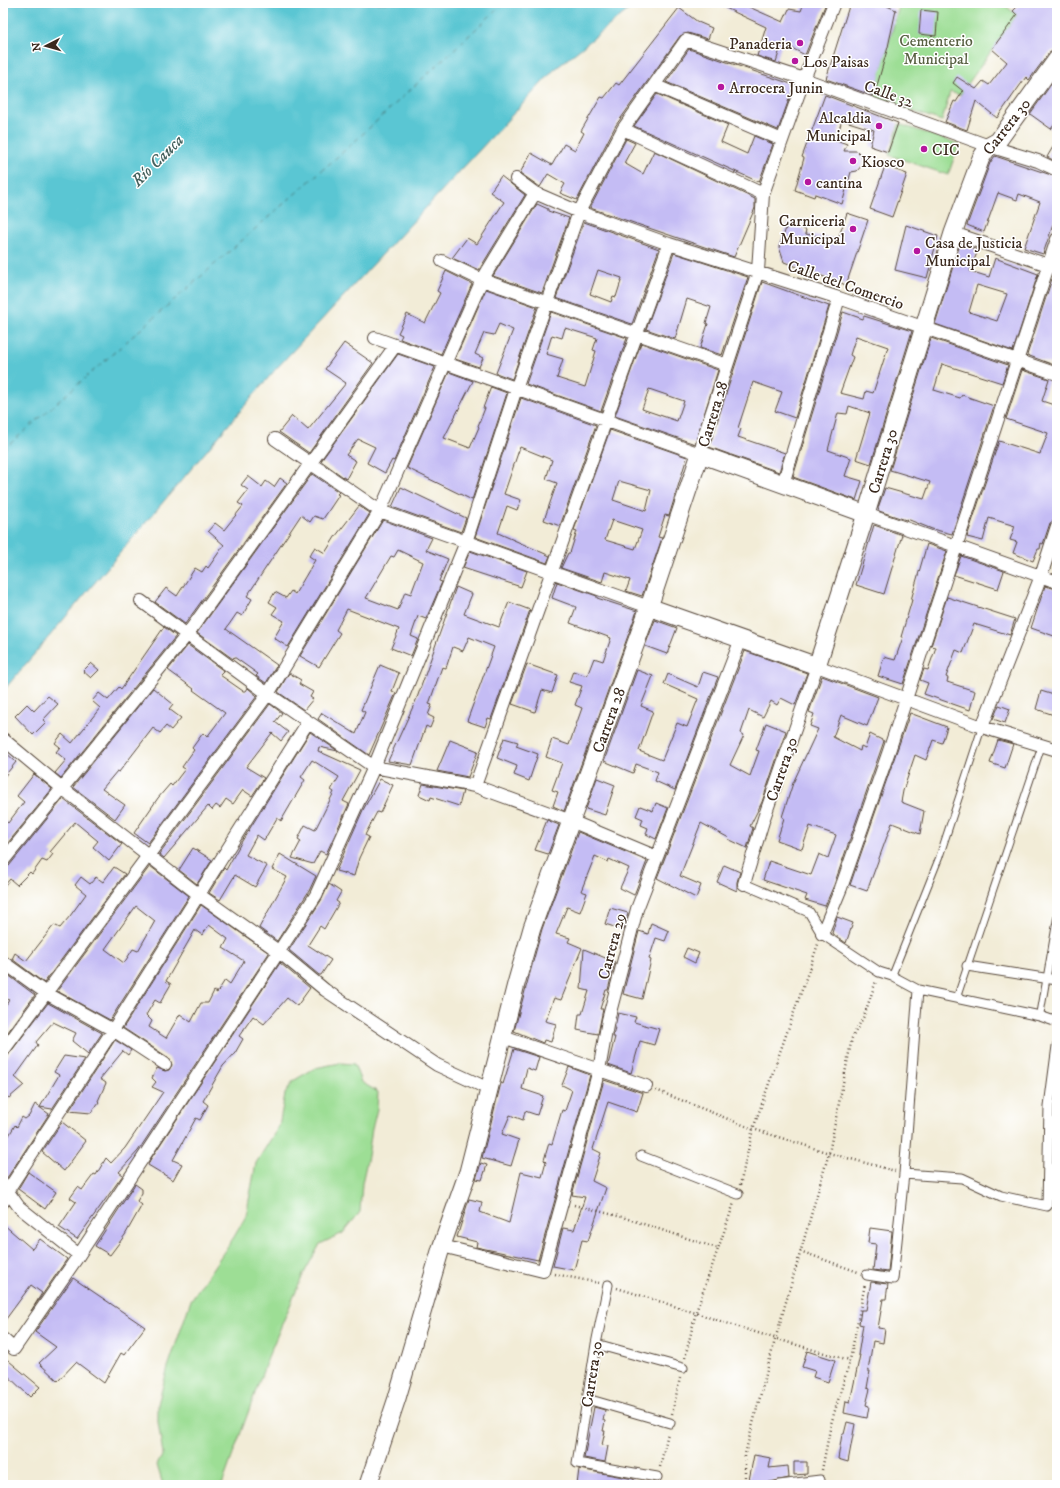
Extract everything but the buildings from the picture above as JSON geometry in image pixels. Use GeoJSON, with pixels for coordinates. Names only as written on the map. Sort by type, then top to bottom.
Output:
{"type":"FeatureCollection","features":[{"type":"Feature","properties":{"kind":"main road","name":"Carrera 30"},"geometry":{"type":"LineString","coordinates":[[817,666],[866,514],[953,233],[981,158],[989,146],[998,140],[1057,59]]}},
{"type":"Feature","properties":{"kind":"main road"},"geometry":{"type":"LineString","coordinates":[[700,454],[866,514]]}},
{"type":"Feature","properties":{"kind":"main road","name":"Carrera 28"},"geometry":{"type":"LineString","coordinates":[[368,1485],[397,1398],[442,1246],[468,1172],[532,928],[649,607],[700,454]]}},
{"type":"Feature","properties":{"kind":"main road"},"geometry":{"type":"LineString","coordinates":[[649,607],[817,666]]}},
{"type":"Feature","properties":{"kind":"street","name":"Carrera 28"},"geometry":{"type":"LineString","coordinates":[[700,454],[704,436],[758,271],[763,194],[804,79],[834,3]]}},
{"type":"Feature","properties":{"kind":"street","name":"Calle 32"},"geometry":{"type":"LineString","coordinates":[[654,86],[686,40],[804,79],[989,146],[1038,161],[1057,170]]}},
{"type":"Feature","properties":{"kind":"street"},"geometry":{"type":"LineString","coordinates":[[3,1339],[14,1349],[79,1255],[316,895],[374,767],[466,542],[516,389],[579,212],[623,129],[654,86],[782,140]]}},
{"type":"Feature","properties":{"kind":"street"},"geometry":{"type":"LineString","coordinates":[[623,129],[763,194]]}},
{"type":"Feature","properties":{"kind":"street","name":"Calle del Comercio"},"geometry":{"type":"LineString","coordinates":[[516,179],[535,193],[579,212],[669,244],[758,271],[839,298],[1057,374]]}},
{"type":"Feature","properties":{"kind":"street"},"geometry":{"type":"LineString","coordinates":[[3,1051],[268,694],[380,511],[482,280],[535,193]]}},
{"type":"Feature","properties":{"kind":"street"},"geometry":{"type":"LineString","coordinates":[[953,233],[1052,266]]}},
{"type":"Feature","properties":{"kind":"street"},"geometry":{"type":"LineString","coordinates":[[822,934],[840,888],[907,698],[955,545],[1017,360],[1052,266],[1057,239]]}},
{"type":"Feature","properties":{"kind":"street"},"geometry":{"type":"LineString","coordinates":[[475,786],[669,244]]}},
{"type":"Feature","properties":{"kind":"street"},"geometry":{"type":"LineString","coordinates":[[442,261],[482,280],[728,365]]}},
{"type":"Feature","properties":{"kind":"street"},"geometry":{"type":"LineString","coordinates":[[783,484],[839,298]]}},
{"type":"Feature","properties":{"kind":"street"},"geometry":{"type":"LineString","coordinates":[[375,338],[700,454]]}},
{"type":"Feature","properties":{"kind":"street"},"geometry":{"type":"LineString","coordinates":[[3,861],[186,636],[395,346]]}},
{"type":"Feature","properties":{"kind":"street"},"geometry":{"type":"LineString","coordinates":[[275,439],[380,511],[649,607]]}},
{"type":"Feature","properties":{"kind":"street"},"geometry":{"type":"LineString","coordinates":[[866,514],[1057,582]]}},
{"type":"Feature","properties":{"kind":"street"},"geometry":{"type":"LineString","coordinates":[[982,728],[1041,576],[1057,526]]}},
{"type":"Feature","properties":{"kind":"street"},"geometry":{"type":"LineString","coordinates":[[141,601],[186,636],[374,767],[475,786],[572,821],[657,857]]}},
{"type":"Feature","properties":{"kind":"street","name":"Carrera 29"},"geometry":{"type":"LineString","coordinates":[[543,1271],[599,1070],[608,1020],[637,909],[741,639]]}},
{"type":"Feature","properties":{"kind":"street"},"geometry":{"type":"LineString","coordinates":[[817,666],[907,698],[982,728],[1057,750]]}},
{"type":"Feature","properties":{"kind":"street","name":"Carrera 30"},"geometry":{"type":"LineString","coordinates":[[744,884],[764,818],[817,666]]}},
{"type":"Feature","properties":{"kind":"street"},"geometry":{"type":"LineString","coordinates":[[3,1202],[5,1188],[113,1030],[308,722]]}},
{"type":"Feature","properties":{"kind":"street"},"geometry":{"type":"LineString","coordinates":[[3,739],[148,856],[278,952],[325,990],[437,1065],[489,1089]]}},
{"type":"Feature","properties":{"kind":"street"},"geometry":{"type":"LineString","coordinates":[[744,884],[809,912],[822,934],[878,972],[892,976],[918,990],[957,997],[1040,1016],[1057,1022]]}},
{"type":"Feature","properties":{"kind":"street"},"geometry":{"type":"LineString","coordinates":[[3,962],[46,993],[113,1030],[165,1064]]}},
{"type":"Feature","properties":{"kind":"street"},"geometry":{"type":"LineString","coordinates":[[967,966],[1057,980]]}},
{"type":"Feature","properties":{"kind":"street"},"geometry":{"type":"LineString","coordinates":[[867,1275],[894,1279],[904,1174],[918,990]]}},
{"type":"Feature","properties":{"kind":"street"},"geometry":{"type":"LineString","coordinates":[[503,1037],[646,1086]]}},
{"type":"Feature","properties":{"kind":"street"},"geometry":{"type":"LineString","coordinates":[[904,1174],[962,1178],[1001,1196],[1047,1206],[1049,1106],[1057,1046]]}},
{"type":"Feature","properties":{"kind":"street"},"geometry":{"type":"LineString","coordinates":[[641,1156],[738,1194]]}},
{"type":"Feature","properties":{"kind":"street"},"geometry":{"type":"LineString","coordinates":[[5,1188],[19,1207],[79,1255]]}},
{"type":"Feature","properties":{"kind":"street"},"geometry":{"type":"LineString","coordinates":[[442,1246],[543,1271]]}},
{"type":"Feature","properties":{"kind":"street","name":"Carrera 30"},"geometry":{"type":"LineString","coordinates":[[608,1286],[596,1344],[577,1463],[657,1477]]}},
{"type":"Feature","properties":{"kind":"street"},"geometry":{"type":"LineString","coordinates":[[596,1344],[683,1368]]}},
{"type":"Feature","properties":{"kind":"street"},"geometry":{"type":"LineString","coordinates":[[587,1399],[670,1423]]}},
{"type":"Feature","properties":{"kind":"street"},"geometry":{"type":"LineString","coordinates":[[779,1485],[820,1480]]}},
{"type":"Feature","properties":{"kind":"lane"},"geometry":{"type":"LineString","coordinates":[[892,976],[939,858],[982,728]]}},
{"type":"Feature","properties":{"kind":"lane"},"geometry":{"type":"LineString","coordinates":[[957,997],[1042,745]]}},
{"type":"Feature","properties":{"kind":"lane"},"geometry":{"type":"LineString","coordinates":[[1040,1016],[1057,918]]}},
{"type":"Feature","properties":{"kind":"path"},"geometry":{"type":"LineString","coordinates":[[657,1477],[696,1312],[717,1248],[738,1194],[753,1129],[822,934]]}},
{"type":"Feature","properties":{"kind":"path"},"geometry":{"type":"LineString","coordinates":[[745,1485],[745,1454],[774,1340],[829,1153],[852,1038],[864,1016],[878,972]]}},
{"type":"Feature","properties":{"kind":"path"},"geometry":{"type":"LineString","coordinates":[[646,1086],[753,1129],[829,1153],[904,1174]]}},
{"type":"Feature","properties":{"kind":"path"},"geometry":{"type":"LineString","coordinates":[[562,1202],[622,1217],[717,1248]]}},
{"type":"Feature","properties":{"kind":"path"},"geometry":{"type":"LineString","coordinates":[[800,1251],[867,1275],[850,1360],[831,1424],[820,1480]]}},
{"type":"Feature","properties":{"kind":"path"},"geometry":{"type":"LineString","coordinates":[[543,1271],[608,1286],[696,1312],[774,1340],[850,1360]]}},
{"type":"Feature","properties":{"kind":"green space","name":"Cementerio Municipal"},"geometry":{"type":"Polygon","coordinates":[[[900,3],[1002,3],[1017,15],[960,95],[950,92],[942,121],[873,98],[900,3]]]}},
{"type":"Feature","properties":{"kind":"green space","name":"CIC"},"geometry":{"type":"Polygon","coordinates":[[[899,124],[959,144],[948,175],[889,155],[899,124]]]}},
{"type":"Feature","properties":{"kind":"green space"},"geometry":{"type":"Polygon","coordinates":[[[340,1063],[354,1064],[361,1082],[378,1092],[377,1109],[362,1183],[360,1212],[343,1233],[320,1244],[303,1275],[268,1357],[222,1485],[163,1485],[157,1465],[163,1454],[158,1422],[158,1404],[168,1367],[191,1300],[234,1237],[246,1216],[256,1163],[279,1126],[285,1094],[293,1081],[315,1068],[340,1063]]]}},
{"type":"Feature","properties":{"kind":"water","name":"Río Cauca"},"geometry":{"type":"Polygon","coordinates":[[[3,3],[637,3],[554,70],[275,370],[3,691],[3,3]]]}},
{"type":"Feature","properties":{"kind":"ferry route"},"geometry":{"type":"LineString","coordinates":[[3,450],[353,143],[504,3]]}},
{"type":"Feature","properties":{"kind":"place","name":"Panaderia"},"geometry":{"type":"Point","coordinates":[800,43]}},
{"type":"Feature","properties":{"kind":"place","name":"Los Paisas"},"geometry":{"type":"Point","coordinates":[795,61]}},
{"type":"Feature","properties":{"kind":"place","name":"Arrocera Junin"},"geometry":{"type":"Point","coordinates":[721,87]}},
{"type":"Feature","properties":{"kind":"place","name":"Alcaldia Municipal"},"geometry":{"type":"Point","coordinates":[879,126]}},
{"type":"Feature","properties":{"kind":"place","name":"CIC"},"geometry":{"type":"Point","coordinates":[924,149]}},
{"type":"Feature","properties":{"kind":"place","name":"Kiosco"},"geometry":{"type":"Point","coordinates":[853,161]}},
{"type":"Feature","properties":{"kind":"place","name":"cantina"},"geometry":{"type":"Point","coordinates":[808,182]}},
{"type":"Feature","properties":{"kind":"place","name":"Carniceria Municipal"},"geometry":{"type":"Point","coordinates":[853,229]}},
{"type":"Feature","properties":{"kind":"place","name":"Casa de Justicia Municipal"},"geometry":{"type":"Point","coordinates":[917,251]}}]}
